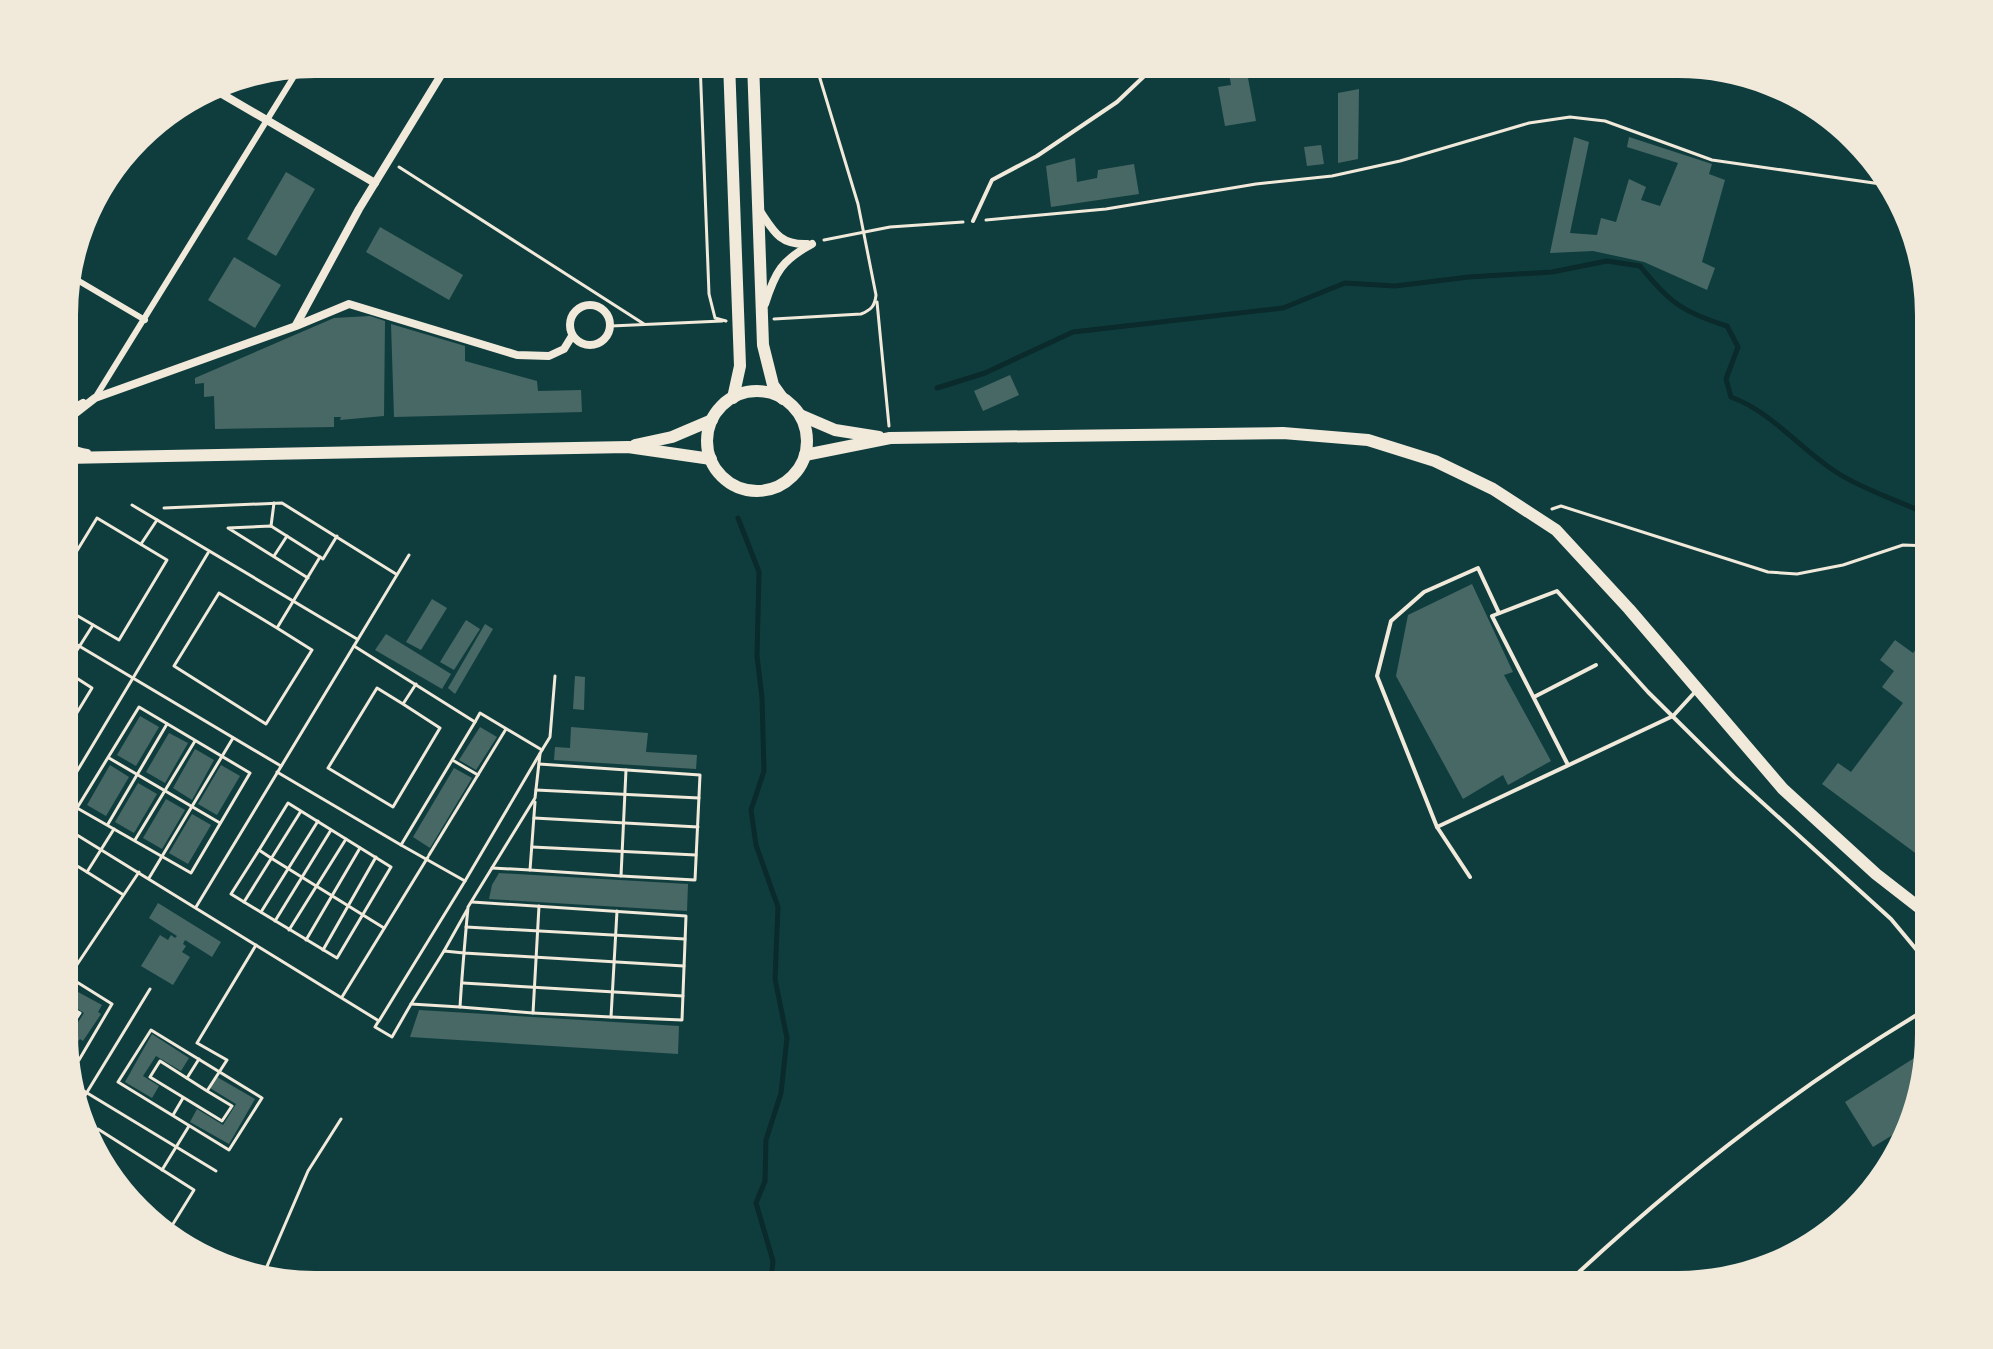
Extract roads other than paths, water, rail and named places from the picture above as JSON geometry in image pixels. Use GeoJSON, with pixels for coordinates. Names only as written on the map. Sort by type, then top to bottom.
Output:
{"type":"FeatureCollection","features":[{"type":"Feature","properties":{"kind":"main road"},"geometry":{"type":"LineString","coordinates":[[729,76],[732,321],[739,379],[733,398]]}},
{"type":"Feature","properties":{"kind":"main road"},"geometry":{"type":"LineString","coordinates":[[754,76],[763,345],[773,385],[800,415],[835,430],[890,438],[1283,433],[1368,440],[1435,461],[1493,489],[1556,530],[1629,609],[1783,789],[1876,874],[1916,905]]}},
{"type":"Feature","properties":{"kind":"main road"},"geometry":{"type":"LineString","coordinates":[[783,399],[758,391],[733,398],[717,411],[712,420],[708,446],[719,473],[730,483],[760,491],[788,481],[805,455],[807,442],[800,415]]}},
{"type":"Feature","properties":{"kind":"main road"},"geometry":{"type":"LineString","coordinates":[[628,447],[672,437],[712,420]]}},
{"type":"Feature","properties":{"kind":"main road"},"geometry":{"type":"LineString","coordinates":[[805,455],[890,438]]}},
{"type":"Feature","properties":{"kind":"main road"},"geometry":{"type":"LineString","coordinates":[[76,458],[628,447],[711,459]]}},
{"type":"Feature","properties":{"kind":"street"},"geometry":{"type":"LineString","coordinates":[[296,326],[375,183],[441,76]]}},
{"type":"Feature","properties":{"kind":"street"},"geometry":{"type":"LineString","coordinates":[[76,413],[95,398],[293,77]]}},
{"type":"Feature","properties":{"kind":"street"},"geometry":{"type":"LineString","coordinates":[[224,95],[375,183]]}},
{"type":"Feature","properties":{"kind":"street"},"geometry":{"type":"LineString","coordinates":[[759,209],[775,233],[790,245],[812,244],[780,266],[762,316]]}},
{"type":"Feature","properties":{"kind":"street"},"geometry":{"type":"LineString","coordinates":[[79,281],[145,320]]}},
{"type":"Feature","properties":{"kind":"street"},"geometry":{"type":"LineString","coordinates":[[76,408],[95,398],[349,304],[517,355],[549,356],[564,349],[572,336],[572,316],[588,305],[595,305],[606,313],[611,326],[606,338],[596,345],[582,344],[572,336]]}},
{"type":"Feature","properties":{"kind":"street"},"geometry":{"type":"LineString","coordinates":[[76,451],[104,457]]}},
{"type":"Feature","properties":{"kind":"lane"},"geometry":{"type":"LineString","coordinates":[[973,221],[992,180],[1037,156],[1117,102],[1144,76]]}},
{"type":"Feature","properties":{"kind":"lane"},"geometry":{"type":"LineString","coordinates":[[1470,877],[1437,827],[1377,676],[1391,621],[1424,592],[1478,568],[1499,613]]}},
{"type":"Feature","properties":{"kind":"lane"},"geometry":{"type":"LineString","coordinates":[[1567,763],[1492,616],[1557,591],[1734,777],[1891,919],[1916,949]]}},
{"type":"Feature","properties":{"kind":"lane"},"geometry":{"type":"LineString","coordinates":[[1533,698],[1596,665]]}},
{"type":"Feature","properties":{"kind":"lane"},"geometry":{"type":"LineString","coordinates":[[1437,827],[1567,763],[1673,716],[1697,690]]}},
{"type":"Feature","properties":{"kind":"lane"},"geometry":{"type":"LineString","coordinates":[[1580,1272],[1732,1142],[1860,1049],[1916,1015]]}},
{"type":"Feature","properties":{"kind":"waterway"},"geometry":{"type":"LineString","coordinates":[[937,388],[985,373],[1073,332],[1283,308],[1345,283],[1395,286],[1552,272],[1607,261],[1640,266],[1678,304],[1698,316],[1727,326],[1738,347],[1726,379],[1731,397],[1773,421],[1847,479],[1916,510]]}},
{"type":"Feature","properties":{"kind":"waterway"},"geometry":{"type":"LineString","coordinates":[[738,518],[759,572],[757,656],[762,698],[764,771],[751,810],[756,845],[778,907],[775,979],[787,1038],[781,1093],[766,1140],[765,1181],[756,1203],[773,1261],[772,1273]]}}]}
